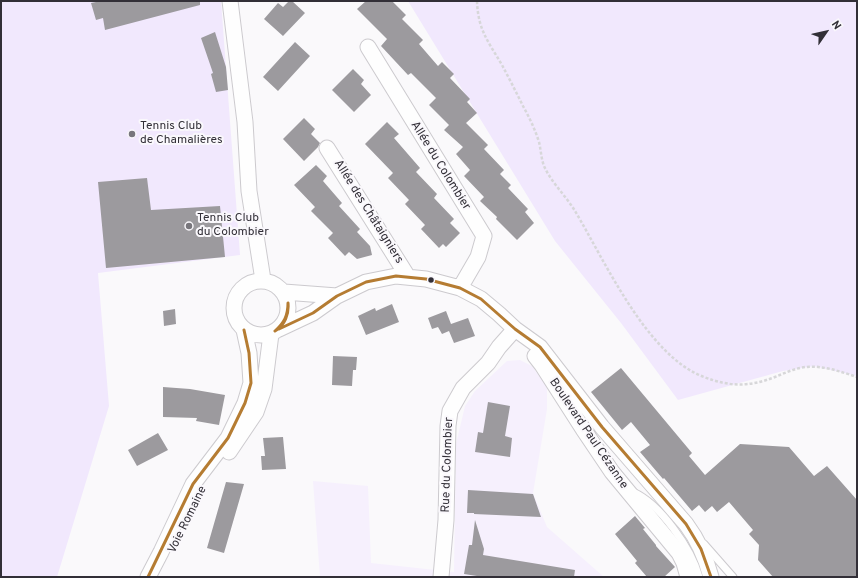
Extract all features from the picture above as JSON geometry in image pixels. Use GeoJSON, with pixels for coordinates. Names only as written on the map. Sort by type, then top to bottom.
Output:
{"type":"FeatureCollection","features":[{"type":"Feature","properties":{"kind":"street"},"geometry":{"type":"LineString","coordinates":[[230,1],[245,122],[249,192],[263,280]]}},
{"type":"Feature","properties":{"kind":"street","name":"Allée du Colombier"},"geometry":{"type":"LineString","coordinates":[[368,47],[484,236],[478,257],[460,288]]}},
{"type":"Feature","properties":{"kind":"street","name":"Allée des Châtaigniers"},"geometry":{"type":"LineString","coordinates":[[327,148],[408,277]]}},
{"type":"Feature","properties":{"kind":"street"},"geometry":{"type":"LineString","coordinates":[[248,284],[255,236]]}},
{"type":"Feature","properties":{"kind":"street","name":"Boulevard Paul Cézanne"},"geometry":{"type":"LineString","coordinates":[[275,331],[313,313],[337,296],[366,282],[396,276],[426,279],[460,288],[480,299],[500,314],[515,329],[542,365],[601,458],[678,553],[684,563],[688,577]]}},
{"type":"Feature","properties":{"kind":"street"},"geometry":{"type":"LineString","coordinates":[[263,280],[277,286],[284,292],[288,304],[288,311],[285,322],[275,331],[263,336],[244,330],[237,321],[234,310],[235,298],[240,289],[248,284],[263,280]]}},
{"type":"Feature","properties":{"kind":"street"},"geometry":{"type":"LineString","coordinates":[[284,292],[337,296]]}},
{"type":"Feature","properties":{"kind":"street","name":"Boulevard Paul Cézanne"},"geometry":{"type":"LineString","coordinates":[[515,329],[540,347],[602,427],[686,524],[705,556],[711,577]]}},
{"type":"Feature","properties":{"kind":"street","name":"Rue du Colombier"},"geometry":{"type":"LineString","coordinates":[[441,577],[446,520],[448,426],[450,411],[463,388],[488,363],[499,347],[515,329]]}},
{"type":"Feature","properties":{"kind":"street","name":"Voie Romaine"},"geometry":{"type":"LineString","coordinates":[[148,577],[162,552],[193,484],[228,438],[245,403],[251,383],[249,353],[244,330]]}},
{"type":"Feature","properties":{"kind":"street","name":"Voie Romaine"},"geometry":{"type":"LineString","coordinates":[[160,577],[202,489],[236,443],[256,412],[264,389],[275,331]]}},
{"type":"Feature","properties":{"kind":"lane"},"geometry":{"type":"LineString","coordinates":[[624,488],[640,495],[668,522],[687,548],[699,577]]}},
{"type":"Feature","properties":{"kind":"lane"},"geometry":{"type":"LineString","coordinates":[[686,524],[733,577]]}},
{"type":"Feature","properties":{"kind":"path"},"geometry":{"type":"LineString","coordinates":[[477,1],[478,20],[483,34],[503,68],[532,124],[539,142],[544,166],[553,181],[571,204],[630,305],[651,333],[674,359],[694,373],[711,380],[729,384],[753,384],[796,369],[810,366],[825,368],[857,377]]}},
{"type":"Feature","properties":{"kind":"shaded area"},"geometry":{"type":"Polygon","coordinates":[[[1,1],[221,1],[240,255],[98,273],[109,406],[57,577],[1,577],[1,1]]]}},
{"type":"Feature","properties":{"kind":"shaded area"},"geometry":{"type":"Polygon","coordinates":[[[408,1],[857,1],[857,376],[814,366],[783,371],[678,400],[621,323],[555,241],[408,1]]]}},
{"type":"Feature","properties":{"kind":"shaded area"},"geometry":{"type":"Polygon","coordinates":[[[520,360],[532,366],[547,387],[547,409],[533,493],[547,527],[604,577],[320,577],[313,481],[368,486],[371,563],[454,572],[456,444],[465,406],[475,391],[507,361],[520,360]]]}},
{"type":"Feature","properties":{"kind":"building"},"geometry":{"type":"Polygon","coordinates":[[[101,1],[200,1],[200,5],[105,30],[103,18],[96,20],[91,3],[101,1]]]}},
{"type":"Feature","properties":{"kind":"building"},"geometry":{"type":"Polygon","coordinates":[[[289,1],[292,1],[305,13],[283,36],[264,19],[278,3],[283,7],[289,1]]]}},
{"type":"Feature","properties":{"kind":"building"},"geometry":{"type":"Polygon","coordinates":[[[366,1],[392,1],[406,15],[402,19],[423,40],[419,44],[438,66],[442,62],[454,74],[450,78],[470,99],[467,102],[477,113],[466,123],[488,145],[484,149],[504,170],[500,174],[511,185],[508,188],[528,209],[525,212],[534,223],[517,240],[496,219],[497,217],[480,201],[484,197],[464,176],[470,170],[456,154],[463,147],[444,130],[449,125],[429,105],[436,98],[411,73],[408,75],[381,46],[387,39],[357,9],[366,1]]]}},
{"type":"Feature","properties":{"kind":"building"},"geometry":{"type":"Polygon","coordinates":[[[215,32],[226,67],[228,90],[216,92],[211,74],[213,73],[201,38],[215,32]]]}},
{"type":"Feature","properties":{"kind":"building"},"geometry":{"type":"Polygon","coordinates":[[[295,42],[310,56],[278,91],[263,77],[295,42]]]}},
{"type":"Feature","properties":{"kind":"building"},"geometry":{"type":"Polygon","coordinates":[[[353,69],[364,80],[361,84],[371,95],[354,112],[332,90],[353,69]]]}},
{"type":"Feature","properties":{"kind":"building"},"geometry":{"type":"Polygon","coordinates":[[[304,118],[315,129],[311,134],[320,143],[304,161],[283,139],[304,118]]]}},
{"type":"Feature","properties":{"kind":"building"},"geometry":{"type":"Polygon","coordinates":[[[387,122],[399,134],[394,138],[420,168],[416,172],[437,194],[434,198],[454,219],[450,223],[460,233],[446,247],[443,244],[439,248],[421,229],[425,225],[405,204],[409,200],[388,178],[393,173],[365,144],[387,122]]]}},
{"type":"Feature","properties":{"kind":"building"},"geometry":{"type":"Polygon","coordinates":[[[316,165],[327,176],[323,181],[342,203],[339,206],[360,229],[357,232],[370,246],[372,255],[357,259],[349,252],[345,256],[328,238],[333,233],[311,211],[315,207],[294,185],[316,165]]]}},
{"type":"Feature","properties":{"kind":"building"},"geometry":{"type":"Polygon","coordinates":[[[147,178],[151,210],[220,206],[225,257],[106,268],[98,182],[147,178]]]}},
{"type":"Feature","properties":{"kind":"building"},"geometry":{"type":"Polygon","coordinates":[[[392,304],[399,322],[366,335],[358,316],[375,308],[376,311],[392,304]]]}},
{"type":"Feature","properties":{"kind":"building"},"geometry":{"type":"Polygon","coordinates":[[[175,309],[176,324],[164,326],[163,311],[175,309]]]}},
{"type":"Feature","properties":{"kind":"building"},"geometry":{"type":"Polygon","coordinates":[[[446,311],[451,324],[468,318],[475,336],[454,343],[449,331],[442,334],[438,327],[432,329],[428,318],[446,311]]]}},
{"type":"Feature","properties":{"kind":"building"},"geometry":{"type":"Polygon","coordinates":[[[333,356],[357,357],[356,370],[353,370],[352,386],[332,385],[333,356]]]}},
{"type":"Feature","properties":{"kind":"building"},"geometry":{"type":"Polygon","coordinates":[[[621,368],[692,453],[689,456],[705,475],[740,444],[789,447],[814,476],[827,466],[857,500],[857,577],[773,577],[758,560],[759,545],[749,534],[753,530],[729,502],[717,512],[712,506],[705,512],[699,505],[692,511],[640,452],[650,445],[631,422],[622,430],[591,392],[621,368]]]}},
{"type":"Feature","properties":{"kind":"building"},"geometry":{"type":"Polygon","coordinates":[[[163,387],[190,389],[225,395],[219,425],[196,421],[197,418],[163,417],[163,387]]]}},
{"type":"Feature","properties":{"kind":"building"},"geometry":{"type":"Polygon","coordinates":[[[488,402],[510,406],[505,436],[512,438],[510,457],[475,452],[478,432],[483,433],[488,402]]]}},
{"type":"Feature","properties":{"kind":"building"},"geometry":{"type":"Polygon","coordinates":[[[158,433],[168,450],[137,466],[128,450],[158,433]]]}},
{"type":"Feature","properties":{"kind":"building"},"geometry":{"type":"Polygon","coordinates":[[[283,437],[286,469],[262,470],[261,456],[265,456],[263,438],[283,437]]]}},
{"type":"Feature","properties":{"kind":"building"},"geometry":{"type":"Polygon","coordinates":[[[226,482],[244,484],[224,553],[207,548],[226,482]]]}},
{"type":"Feature","properties":{"kind":"building"},"geometry":{"type":"Polygon","coordinates":[[[468,490],[533,494],[541,517],[467,513],[468,490]]]}},
{"type":"Feature","properties":{"kind":"building"},"geometry":{"type":"Polygon","coordinates":[[[635,516],[645,528],[643,529],[656,546],[675,567],[664,577],[647,577],[635,563],[637,561],[615,534],[635,516]]]}},
{"type":"Feature","properties":{"kind":"building"},"geometry":{"type":"Polygon","coordinates":[[[475,520],[484,549],[483,555],[575,570],[574,577],[477,577],[464,574],[469,545],[472,545],[475,520]]]}},
{"type":"Feature","properties":{"kind":"transit line"},"geometry":{"type":"LineString","coordinates":[[279,329],[313,313],[337,296],[366,282],[396,276],[426,279],[460,288],[481,299],[515,329],[540,347],[602,427],[686,524],[701,549],[711,577]]}},
{"type":"Feature","properties":{"kind":"transit line"},"geometry":{"type":"LineString","coordinates":[[275,331],[285,319],[288,303]]}},
{"type":"Feature","properties":{"kind":"transit line"},"geometry":{"type":"LineString","coordinates":[[275,331],[286,319],[288,303]]}},
{"type":"Feature","properties":{"kind":"transit line"},"geometry":{"type":"LineString","coordinates":[[148,577],[193,484],[228,438],[245,403],[251,383],[249,353],[244,330]]}},
{"type":"Feature","properties":{"kind":"place","name":"Tennis Club de Chamalières"},"geometry":{"type":"Point","coordinates":[132,134]}},
{"type":"Feature","properties":{"kind":"place","name":"Tennis Club du Colombier"},"geometry":{"type":"Point","coordinates":[189,226]}}]}
